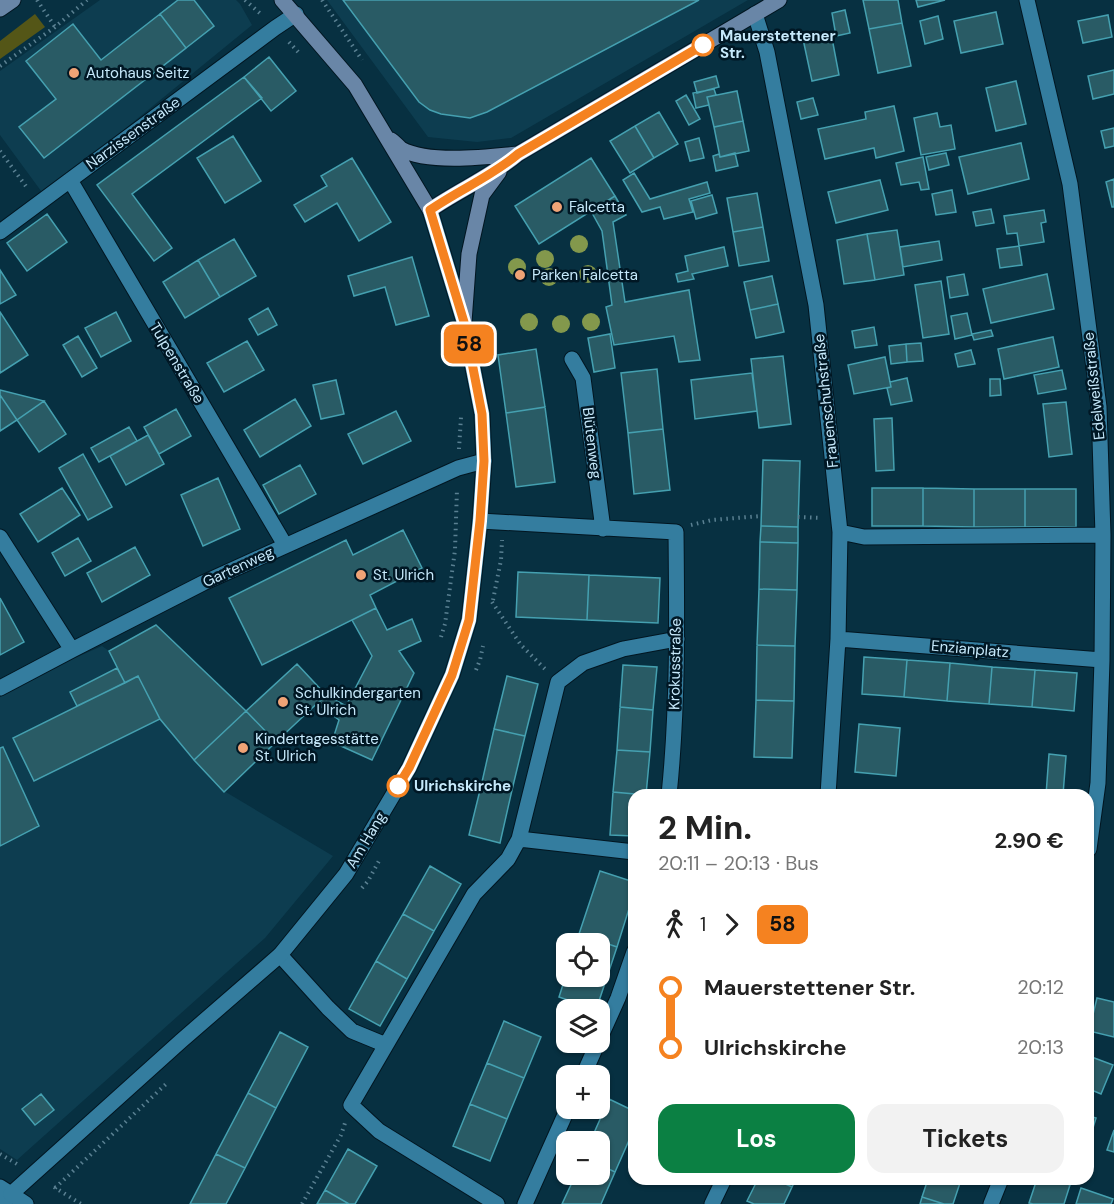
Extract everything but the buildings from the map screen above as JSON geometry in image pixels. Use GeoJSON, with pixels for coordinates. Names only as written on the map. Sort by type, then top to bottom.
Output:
{"type":"FeatureCollection","features":[{"type":"Feature","properties":{"kind":"main road"},"geometry":{"type":"LineString","coordinates":[[0,9],[13,0]]}},
{"type":"Feature","properties":{"kind":"main road"},"geometry":{"type":"LineString","coordinates":[[282,0],[355,85],[430,210],[502,167],[518,154],[779,0]]}},
{"type":"Feature","properties":{"kind":"main road"},"geometry":{"type":"LineString","coordinates":[[384,134],[402,149],[425,156],[476,158],[518,154]]}},
{"type":"Feature","properties":{"kind":"main road"},"geometry":{"type":"LineString","coordinates":[[464,322],[469,254],[482,195],[502,167]]}},
{"type":"Feature","properties":{"kind":"street","name":"Edelweißstraße"},"geometry":{"type":"LineString","coordinates":[[1027,0],[1070,184],[1099,408],[1103,535],[1102,660],[1098,783],[1094,812]]}},
{"type":"Feature","properties":{"kind":"street","name":"Narzissenstraße"},"geometry":{"type":"LineString","coordinates":[[0,232],[296,14]]}},
{"type":"Feature","properties":{"kind":"street","name":"Frauenschuhstraße"},"geometry":{"type":"LineString","coordinates":[[755,14],[767,52],[816,305],[840,532],[838,639],[828,789]]}},
{"type":"Feature","properties":{"kind":"street","name":"Tulpenstraße"},"geometry":{"type":"LineString","coordinates":[[69,180],[285,545]]}},
{"type":"Feature","properties":{"kind":"street","name":"Am Hang"},"geometry":{"type":"LineString","coordinates":[[4,1195],[32,1174],[280,955],[346,874],[409,768],[452,675],[469,620],[484,461],[482,414],[464,322],[430,210]]}},
{"type":"Feature","properties":{"kind":"street","name":"Blütenweg"},"geometry":{"type":"LineString","coordinates":[[572,359],[583,378],[603,529]]}},
{"type":"Feature","properties":{"kind":"street","name":"Gartenweg"},"geometry":{"type":"LineString","coordinates":[[0,688],[203,583],[458,468],[484,461]]}},
{"type":"Feature","properties":{"kind":"street"},"geometry":{"type":"LineString","coordinates":[[480,521],[676,532]]}},
{"type":"Feature","properties":{"kind":"street","name":"Krokusstraße"},"geometry":{"type":"LineString","coordinates":[[670,789],[677,639],[676,532]]}},
{"type":"Feature","properties":{"kind":"street"},"geometry":{"type":"LineString","coordinates":[[840,532],[864,537],[1103,535]]}},
{"type":"Feature","properties":{"kind":"street"},"geometry":{"type":"LineString","coordinates":[[0,537],[72,650]]}},
{"type":"Feature","properties":{"kind":"street"},"geometry":{"type":"LineString","coordinates":[[497,1204],[378,1131],[351,1105],[474,894],[508,859],[519,839],[558,682],[583,663],[623,649],[677,639]]}},
{"type":"Feature","properties":{"kind":"street","name":"Enzianplatz"},"geometry":{"type":"LineString","coordinates":[[838,639],[1102,660]]}},
{"type":"Feature","properties":{"kind":"street"},"geometry":{"type":"LineString","coordinates":[[519,839],[628,851]]}},
{"type":"Feature","properties":{"kind":"street"},"geometry":{"type":"LineString","coordinates":[[280,955],[352,1031],[386,1045]]}},
{"type":"Feature","properties":{"kind":"street"},"geometry":{"type":"LineString","coordinates":[[610,1016],[628,969]]}},
{"type":"Feature","properties":{"kind":"street"},"geometry":{"type":"LineString","coordinates":[[525,1204],[563,1119]]}},
{"type":"Feature","properties":{"kind":"street"},"geometry":{"type":"LineString","coordinates":[[712,1204],[721,1185]]}},
{"type":"Feature","properties":{"kind":"street"},"geometry":{"type":"LineString","coordinates":[[991,1204],[999,1185]]}},
{"type":"Feature","properties":{"kind":"street"},"geometry":{"type":"LineString","coordinates":[[4,1195],[26,1204]]}},
{"type":"Feature","properties":{"kind":"path"},"geometry":{"type":"LineString","coordinates":[[37,0],[56,27]]}},
{"type":"Feature","properties":{"kind":"path"},"geometry":{"type":"LineString","coordinates":[[0,66],[56,27],[87,0]]}},
{"type":"Feature","properties":{"kind":"path"},"geometry":{"type":"LineString","coordinates":[[245,0],[306,60]]}},
{"type":"Feature","properties":{"kind":"path"},"geometry":{"type":"LineString","coordinates":[[322,0],[364,64]]}},
{"type":"Feature","properties":{"kind":"path"},"geometry":{"type":"LineString","coordinates":[[0,152],[38,204]]}},
{"type":"Feature","properties":{"kind":"path"},"geometry":{"type":"LineString","coordinates":[[439,644],[445,624],[455,550],[460,406]]}},
{"type":"Feature","properties":{"kind":"path"},"geometry":{"type":"LineString","coordinates":[[676,532],[695,523],[761,516]]}},
{"type":"Feature","properties":{"kind":"path"},"geometry":{"type":"LineString","coordinates":[[490,614],[501,560],[503,522]]}},
{"type":"Feature","properties":{"kind":"path"},"geometry":{"type":"LineString","coordinates":[[492,602],[521,645],[558,682]]}},
{"type":"Feature","properties":{"kind":"path"},"geometry":{"type":"LineString","coordinates":[[476,671],[485,637]]}},
{"type":"Feature","properties":{"kind":"path"},"geometry":{"type":"LineString","coordinates":[[360,889],[368,881],[385,849]]}},
{"type":"Feature","properties":{"kind":"path"},"geometry":{"type":"LineString","coordinates":[[55,1188],[166,1084]]}},
{"type":"Feature","properties":{"kind":"path"},"geometry":{"type":"LineString","coordinates":[[302,1204],[341,1135],[351,1105]]}},
{"type":"Feature","properties":{"kind":"path"},"geometry":{"type":"LineString","coordinates":[[32,1174],[81,1204]]}},
{"type":"Feature","properties":{"kind":"shaded area"},"geometry":{"type":"Polygon","coordinates":[[[100,0],[236,0],[252,25],[44,195],[0,135],[0,71],[100,0]]]}},
{"type":"Feature","properties":{"kind":"shaded area"},"geometry":{"type":"Polygon","coordinates":[[[327,0],[748,0],[511,138],[477,142],[428,137],[327,0]]]}},
{"type":"Feature","properties":{"kind":"shaded area"},"geometry":{"type":"Polygon","coordinates":[[[35,14],[45,27],[0,59],[0,41],[35,14]]]}},
{"type":"Feature","properties":{"kind":"shaded area"},"geometry":{"type":"Polygon","coordinates":[[[102,646],[109,651],[124,682],[138,676],[224,791],[333,856],[265,938],[17,1160],[0,1149],[0,697],[102,646]]]}},
{"type":"Feature","properties":{"kind":"bus line","name":"58"},"geometry":{"type":"LineString","coordinates":[[398,786],[409,768],[452,675],[469,620],[484,461],[482,414],[468,340],[430,210],[502,167],[518,154],[703,45]]}},
{"type":"Feature","properties":{"kind":"place","name":"Mauerstettener Str."},"geometry":{"type":"Point","coordinates":[703,45]}},
{"type":"Feature","properties":{"kind":"place","name":"Autohaus Seitz"},"geometry":{"type":"Point","coordinates":[74,73]}},
{"type":"Feature","properties":{"kind":"place","name":"Falcetta"},"geometry":{"type":"Point","coordinates":[557,207]}},
{"type":"Feature","properties":{"kind":"place","name":"Parken Falcetta"},"geometry":{"type":"Point","coordinates":[520,275]}},
{"type":"Feature","properties":{"kind":"place","name":"St. Ulrich"},"geometry":{"type":"Point","coordinates":[361,575]}},
{"type":"Feature","properties":{"kind":"place","name":"Schulkindergarten St. Ulrich"},"geometry":{"type":"Point","coordinates":[283,702]}},
{"type":"Feature","properties":{"kind":"place","name":"Kindertagesstätte St. Ulrich"},"geometry":{"type":"Point","coordinates":[243,748]}},
{"type":"Feature","properties":{"kind":"place","name":"Ulrichskirche"},"geometry":{"type":"Point","coordinates":[398,786]}}]}
